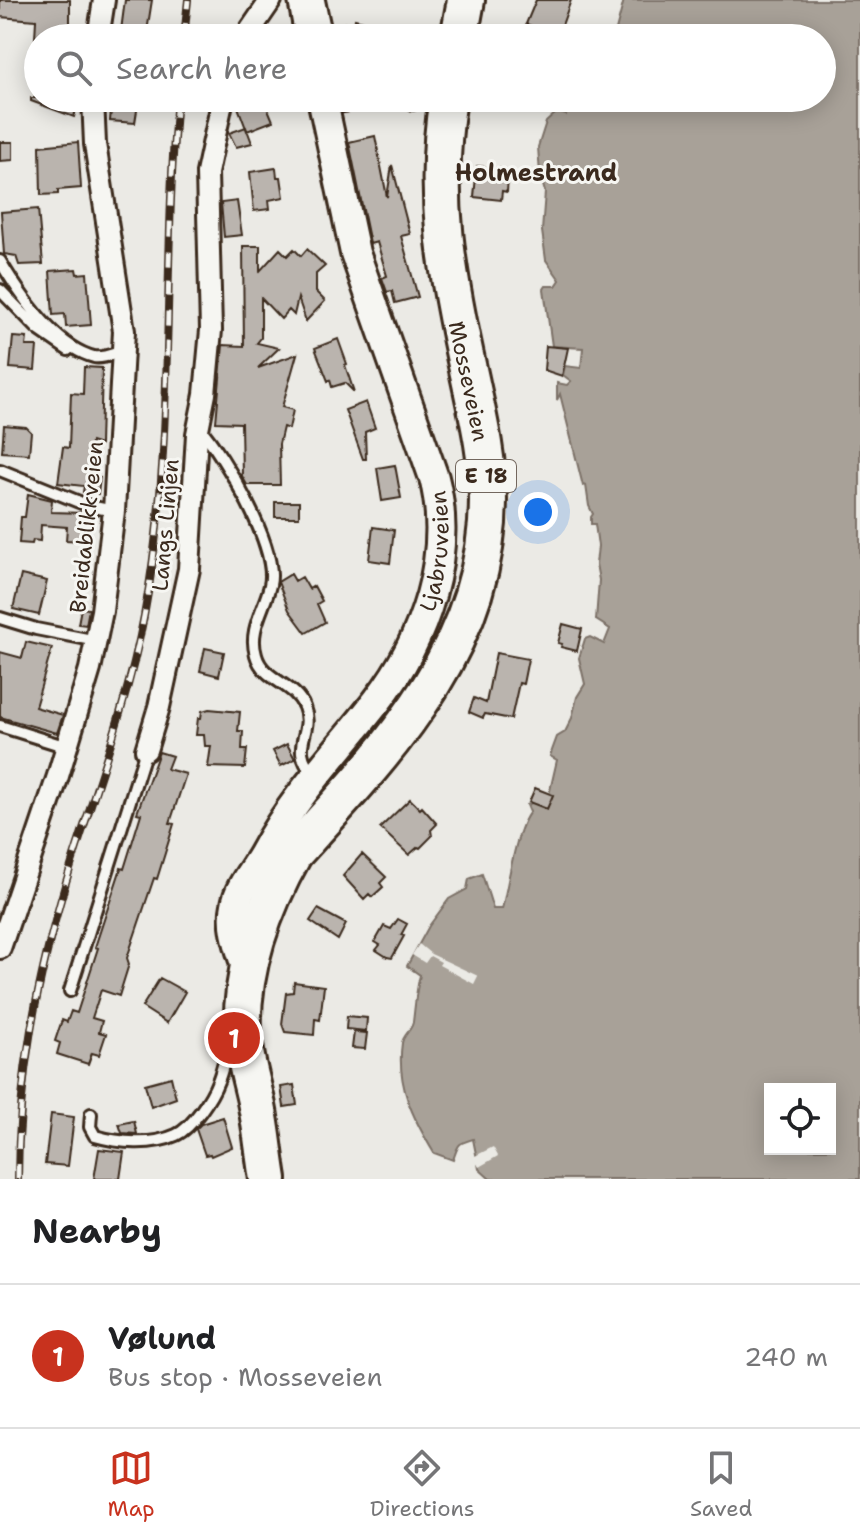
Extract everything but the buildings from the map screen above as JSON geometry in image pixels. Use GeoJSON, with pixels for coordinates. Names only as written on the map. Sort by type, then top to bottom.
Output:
{"type":"FeatureCollection","features":[{"type":"Feature","properties":{"kind":"highway"},"geometry":{"type":"LineString","coordinates":[[462,24],[466,0]]}},
{"type":"Feature","properties":{"kind":"highway","name":"Mosseveien"},"geometry":{"type":"LineString","coordinates":[[268,1179],[243,1036],[242,1003],[259,951],[291,898],[332,812],[411,716],[442,669],[466,620],[484,549],[488,499],[485,464],[480,425],[454,308],[442,221],[440,172],[430,112]]}},
{"type":"Feature","properties":{"kind":"highway","name":"Mosseveien"},"geometry":{"type":"LineString","coordinates":[[257,1103],[261,1079],[262,1005],[259,951]]}},
{"type":"Feature","properties":{"kind":"street"},"geometry":{"type":"LineString","coordinates":[[100,24],[104,0]]}},
{"type":"Feature","properties":{"kind":"street"},"geometry":{"type":"LineString","coordinates":[[255,24],[271,0]]}},
{"type":"Feature","properties":{"kind":"street"},"geometry":{"type":"LineString","coordinates":[[303,0],[307,24]]}},
{"type":"Feature","properties":{"kind":"street","name":"Breidablikkveien"},"geometry":{"type":"LineString","coordinates":[[0,948],[67,747],[97,641],[114,511],[124,331],[95,144],[94,112]]}},
{"type":"Feature","properties":{"kind":"street","name":"Langs Linjen"},"geometry":{"type":"LineString","coordinates":[[146,750],[159,707],[189,569],[198,427],[211,330],[207,173],[220,112]]}},
{"type":"Feature","properties":{"kind":"street","name":"Ljabruveien"},"geometry":{"type":"LineString","coordinates":[[259,951],[237,936],[235,910],[239,894],[284,818],[401,665],[429,599],[442,520],[432,469],[355,253],[325,112]]}},
{"type":"Feature","properties":{"kind":"street","name":"Ljabruveien"},"geometry":{"type":"LineString","coordinates":[[253,871],[250,911],[259,951]]}},
{"type":"Feature","properties":{"kind":"lane"},"geometry":{"type":"LineString","coordinates":[[319,0],[324,24]]}},
{"type":"Feature","properties":{"kind":"lane"},"geometry":{"type":"LineString","coordinates":[[0,261],[35,312],[73,348],[97,358]]}},
{"type":"Feature","properties":{"kind":"lane"},"geometry":{"type":"LineString","coordinates":[[0,290],[39,330],[78,354],[97,358],[124,351]]}},
{"type":"Feature","properties":{"kind":"lane"},"geometry":{"type":"LineString","coordinates":[[198,427],[222,458],[267,548],[272,567],[271,584],[257,622],[254,650],[264,672],[288,689],[303,705],[306,720],[301,753],[303,761],[316,777]]}},
{"type":"Feature","properties":{"kind":"lane"},"geometry":{"type":"LineString","coordinates":[[0,470],[89,506],[114,511]]}},
{"type":"Feature","properties":{"kind":"lane"},"geometry":{"type":"LineString","coordinates":[[0,618],[97,641]]}},
{"type":"Feature","properties":{"kind":"lane"},"geometry":{"type":"LineString","coordinates":[[0,726],[67,747]]}},
{"type":"Feature","properties":{"kind":"lane","name":"Langs Linjen"},"geometry":{"type":"LineString","coordinates":[[70,991],[146,750]]}},
{"type":"Feature","properties":{"kind":"lane"},"geometry":{"type":"LineString","coordinates":[[91,1114],[90,1127],[95,1136],[108,1140],[143,1142],[176,1135],[185,1129],[211,1097],[226,1053],[232,1043],[243,1036]]}},
{"type":"Feature","properties":{"kind":"shaded area"},"geometry":{"type":"Polygon","coordinates":[[[624,0],[860,0],[860,1179],[490,1179],[479,1169],[473,1139],[459,1145],[453,1160],[434,1153],[413,1114],[404,1087],[402,1043],[412,1025],[420,975],[407,966],[429,926],[449,899],[467,889],[469,879],[482,874],[493,909],[502,909],[517,843],[530,812],[527,805],[549,795],[557,760],[550,756],[557,737],[565,732],[572,718],[577,697],[585,684],[579,658],[585,639],[590,637],[604,644],[610,629],[596,620],[599,580],[595,524],[591,524],[593,514],[560,394],[557,400],[557,383],[567,385],[571,381],[563,375],[565,366],[581,368],[583,348],[552,346],[544,289],[546,286],[556,286],[560,280],[546,260],[542,231],[545,192],[538,147],[546,122],[557,112],[566,115],[567,112],[836,112],[836,24],[618,24],[624,0]]]}},
{"type":"Feature","properties":{"kind":"pier"},"geometry":{"type":"Polygon","coordinates":[[[419,944],[431,954],[478,976],[474,984],[439,965],[441,962],[430,956],[425,963],[412,955],[419,944]]]}},
{"type":"Feature","properties":{"kind":"pier"},"geometry":{"type":"Polygon","coordinates":[[[493,1147],[498,1156],[479,1167],[473,1157],[493,1147]]]}},
{"type":"Feature","properties":{"kind":"railway"},"geometry":{"type":"LineString","coordinates":[[185,24],[188,0]]}},
{"type":"Feature","properties":{"kind":"railway"},"geometry":{"type":"LineString","coordinates":[[18,1179],[21,1103],[31,1029],[46,955],[128,684],[144,616],[154,552],[165,423],[176,112]]}},
{"type":"Feature","properties":{"kind":"place","name":"Vølund"},"geometry":{"type":"Point","coordinates":[234,1038]}},
{"type":"Feature","properties":{"kind":"district","name":"Holmestrand"},"geometry":{"type":"Point","coordinates":[536,173]}}]}
